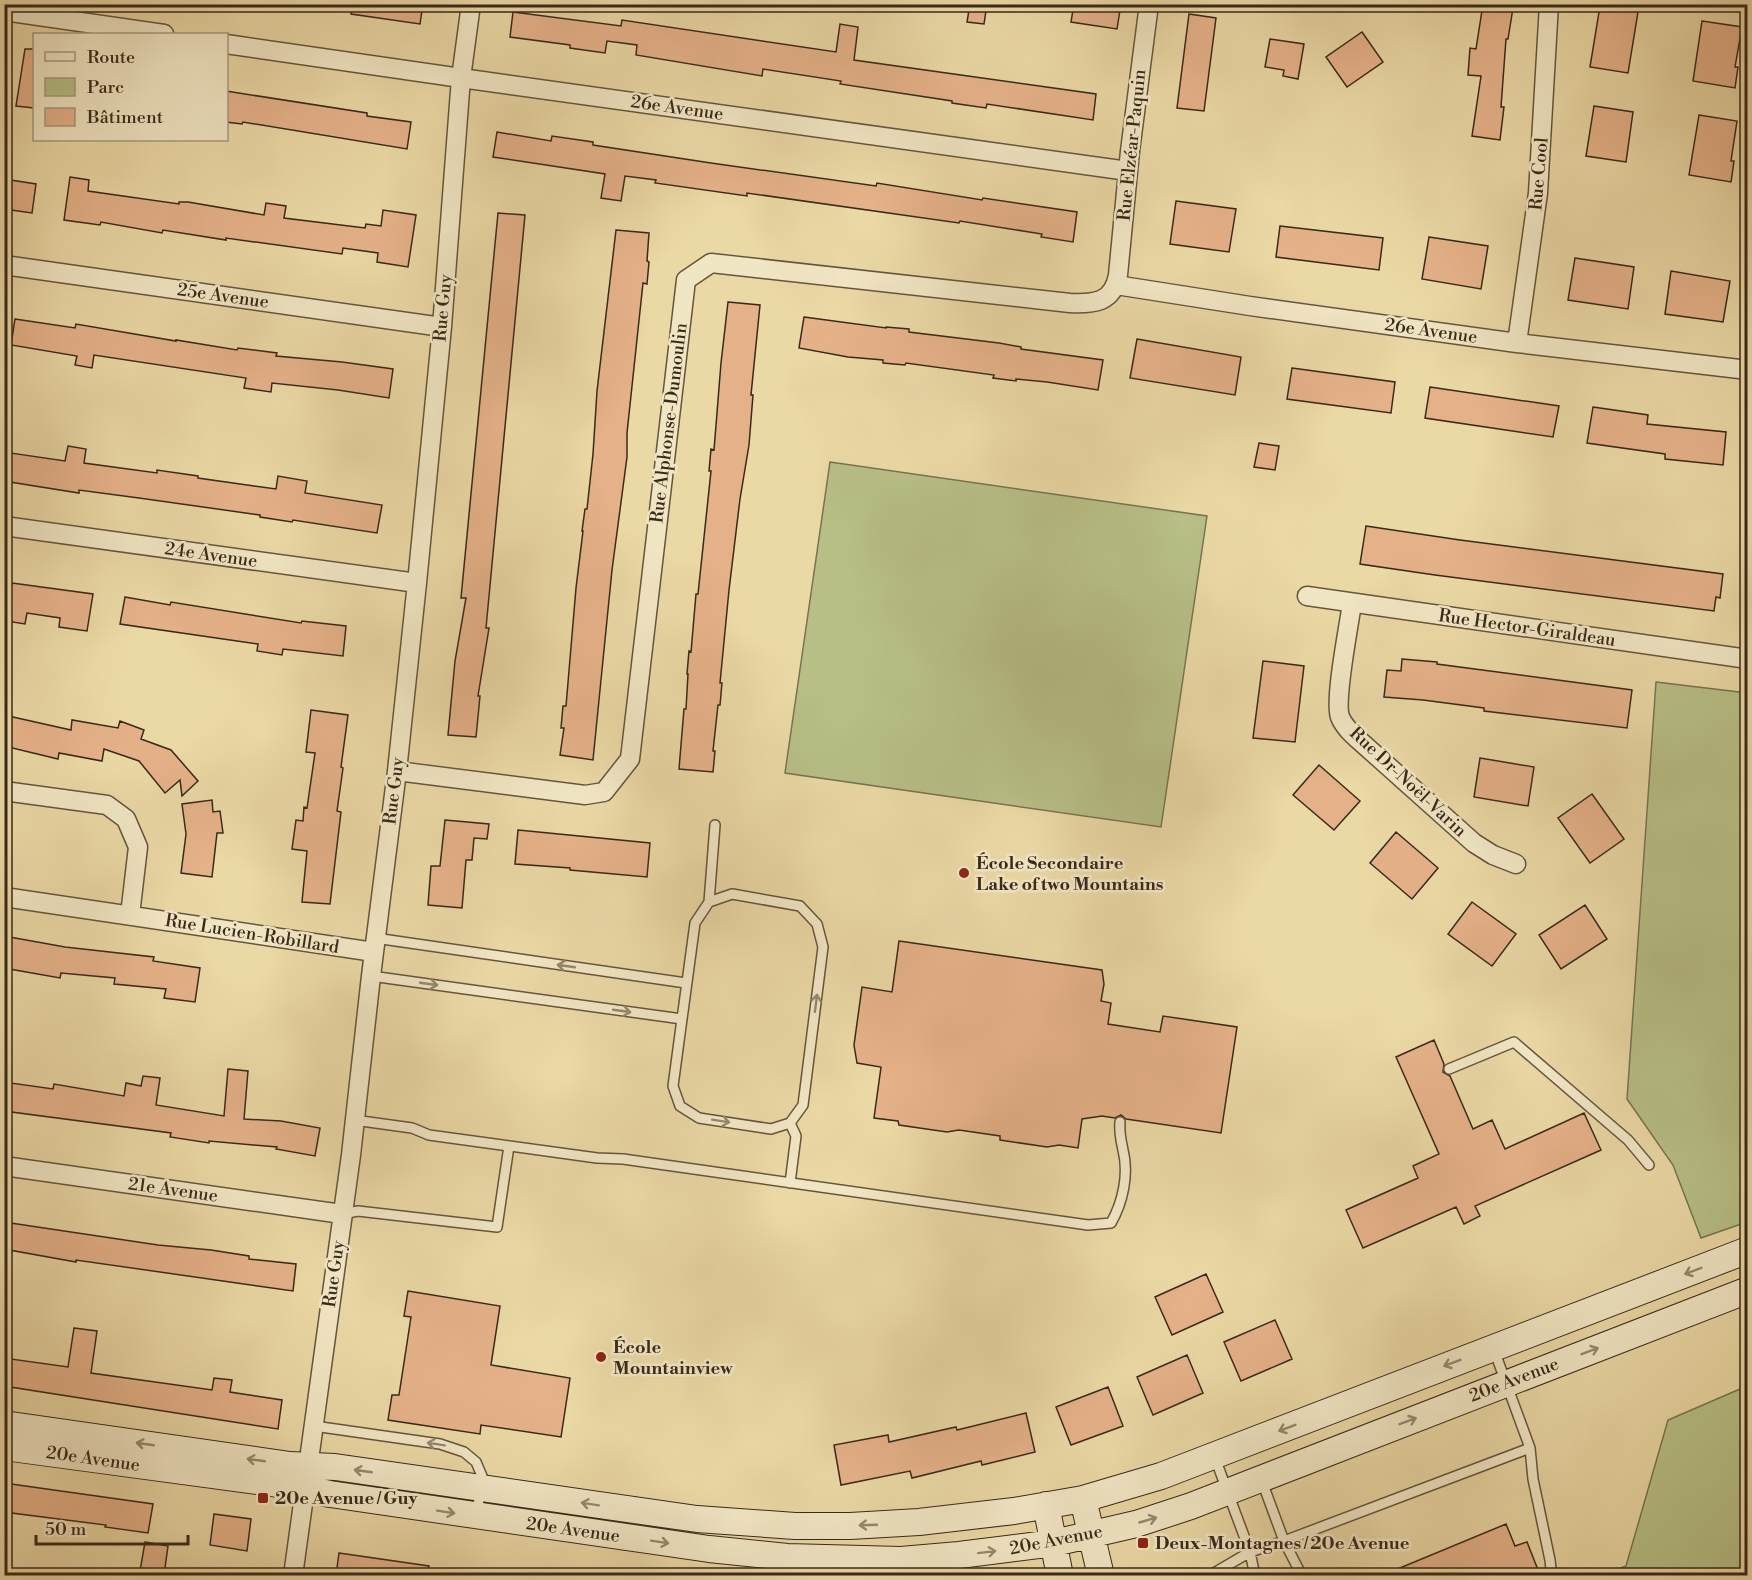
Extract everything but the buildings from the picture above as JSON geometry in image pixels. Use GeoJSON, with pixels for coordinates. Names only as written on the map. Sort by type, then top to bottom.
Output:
{"type":"FeatureCollection","features":[{"type":"Feature","properties":{"kind":"street","name":"Rue Guy"},"geometry":{"type":"LineString","coordinates":[[293,1575],[342,1214],[397,771],[442,327],[461,78],[471,4]]}},
{"type":"Feature","properties":{"kind":"street","name":"Rue Elzéar-Paquin"},"geometry":{"type":"LineString","coordinates":[[1116,285],[1149,4]]}},
{"type":"Feature","properties":{"kind":"street","name":"Rue Cool"},"geometry":{"type":"LineString","coordinates":[[1517,343],[1538,193],[1549,4]]}},
{"type":"Feature","properties":{"kind":"street"},"geometry":{"type":"LineString","coordinates":[[4,11],[157,33]]}},
{"type":"Feature","properties":{"kind":"street","name":"26e Avenue"},"geometry":{"type":"LineString","coordinates":[[228,44],[1128,171]]}},
{"type":"Feature","properties":{"kind":"street","name":"Rue Alphonse-Dumoulin"},"geometry":{"type":"LineString","coordinates":[[397,771],[585,795],[604,792],[630,759],[686,280],[694,274],[711,263],[1084,304],[1098,302],[1107,297],[1116,285]]}},
{"type":"Feature","properties":{"kind":"street","name":"25e Avenue"},"geometry":{"type":"LineString","coordinates":[[4,265],[442,327]]}},
{"type":"Feature","properties":{"kind":"street","name":"26e Avenue"},"geometry":{"type":"LineString","coordinates":[[1116,285],[1517,343],[1748,370]]}},
{"type":"Feature","properties":{"kind":"street","name":"24e Avenue"},"geometry":{"type":"LineString","coordinates":[[4,526],[417,583]]}},
{"type":"Feature","properties":{"kind":"street","name":"Rue Hector-Giraldeau"},"geometry":{"type":"LineString","coordinates":[[1307,596],[1748,659]]}},
{"type":"Feature","properties":{"kind":"street","name":"Rue Dr-Noël-Varin"},"geometry":{"type":"LineString","coordinates":[[1352,603],[1339,694],[1340,716],[1345,725],[1356,738],[1474,843],[1516,864]]}},
{"type":"Feature","properties":{"kind":"street"},"geometry":{"type":"LineString","coordinates":[[4,791],[107,805],[126,819],[138,848],[130,915]]}},
{"type":"Feature","properties":{"kind":"street","name":"Rue Lucien-Robillard"},"geometry":{"type":"LineString","coordinates":[[4,897],[375,945]]}},
{"type":"Feature","properties":{"kind":"street","name":"21e Avenue"},"geometry":{"type":"LineString","coordinates":[[4,1166],[342,1214]]}},
{"type":"Feature","properties":{"kind":"street","name":"20e Avenue"},"geometry":{"type":"LineString","coordinates":[[307,1477],[335,1467],[697,1520],[776,1525],[850,1526],[919,1522],[1046,1505],[1083,1498],[1161,1476],[1748,1250]]}},
{"type":"Feature","properties":{"kind":"street","name":"20e Avenue"},"geometry":{"type":"LineString","coordinates":[[4,1447],[307,1477],[477,1516],[709,1549],[787,1557],[901,1560],[959,1555],[1054,1543],[1166,1515],[1748,1290]]}},
{"type":"Feature","properties":{"kind":"street","name":"20e Avenue"},"geometry":{"type":"LineString","coordinates":[[4,1424],[290,1464],[307,1477]]}},
{"type":"Feature","properties":{"kind":"street"},"geometry":{"type":"LineString","coordinates":[[1083,1498],[1101,1575]]}},
{"type":"Feature","properties":{"kind":"street"},"geometry":{"type":"LineString","coordinates":[[1046,1505],[1060,1575]]}},
{"type":"Feature","properties":{"kind":"lane"},"geometry":{"type":"LineString","coordinates":[[709,903],[732,894],[800,906],[817,924],[823,947],[803,1105],[790,1123],[771,1129],[699,1118],[680,1106],[673,1086],[695,923],[709,903],[715,825]]}},
{"type":"Feature","properties":{"kind":"lane"},"geometry":{"type":"LineString","coordinates":[[375,945],[687,983]]}},
{"type":"Feature","properties":{"kind":"lane"},"geometry":{"type":"LineString","coordinates":[[371,976],[682,1019]]}},
{"type":"Feature","properties":{"kind":"lane"},"geometry":{"type":"LineString","coordinates":[[1449,1069],[1514,1042],[1621,1133],[1649,1165]]}},
{"type":"Feature","properties":{"kind":"lane"},"geometry":{"type":"LineString","coordinates":[[354,1120],[412,1128],[429,1135],[597,1158],[623,1159],[1073,1224],[1111,1223],[1122,1200],[1125,1171],[1124,1151],[1119,1131],[1120,1122]]}},
{"type":"Feature","properties":{"kind":"lane"},"geometry":{"type":"LineString","coordinates":[[790,1123],[796,1136],[790,1184]]}},
{"type":"Feature","properties":{"kind":"lane"},"geometry":{"type":"LineString","coordinates":[[342,1214],[358,1211],[497,1227],[509,1146]]}},
{"type":"Feature","properties":{"kind":"lane"},"geometry":{"type":"LineString","coordinates":[[1493,1347],[1530,1448],[1533,1479],[1550,1560],[1551,1569],[1548,1575]]}},
{"type":"Feature","properties":{"kind":"lane"},"geometry":{"type":"LineString","coordinates":[[314,1426],[451,1447],[464,1452],[476,1462],[482,1476],[477,1516]]}},
{"type":"Feature","properties":{"kind":"lane"},"geometry":{"type":"LineString","coordinates":[[1209,1575],[1250,1552],[1530,1448]]}},
{"type":"Feature","properties":{"kind":"lane"},"geometry":{"type":"LineString","coordinates":[[1214,1456],[1250,1552],[1255,1575]]}},
{"type":"Feature","properties":{"kind":"lane"},"geometry":{"type":"LineString","coordinates":[[1261,1478],[1284,1540],[1302,1575]]}},
{"type":"Feature","properties":{"kind":"green space"},"geometry":{"type":"Polygon","coordinates":[[[830,462],[1207,516],[1161,827],[785,773],[830,462]]]}},
{"type":"Feature","properties":{"kind":"green space"},"geometry":{"type":"Polygon","coordinates":[[[1656,682],[1747,693],[1747,1222],[1701,1238],[1673,1165],[1627,1099],[1656,682]]]}},
{"type":"Feature","properties":{"kind":"green space"},"geometry":{"type":"Polygon","coordinates":[[[1747,1386],[1747,1575],[1603,1575],[1626,1566],[1668,1420],[1747,1386]]]}},
{"type":"Feature","properties":{"kind":"place","name":"École Secondaire Lake of two Mountains"},"geometry":{"type":"Point","coordinates":[964,873]}},
{"type":"Feature","properties":{"kind":"place","name":"École Mountainview"},"geometry":{"type":"Point","coordinates":[601,1357]}},
{"type":"Feature","properties":{"kind":"place","name":"20e Avenue / Guy"},"geometry":{"type":"Point","coordinates":[263,1498]}},
{"type":"Feature","properties":{"kind":"place","name":"Deux-Montagnes / 20e Avenue"},"geometry":{"type":"Point","coordinates":[1143,1543]}}]}
